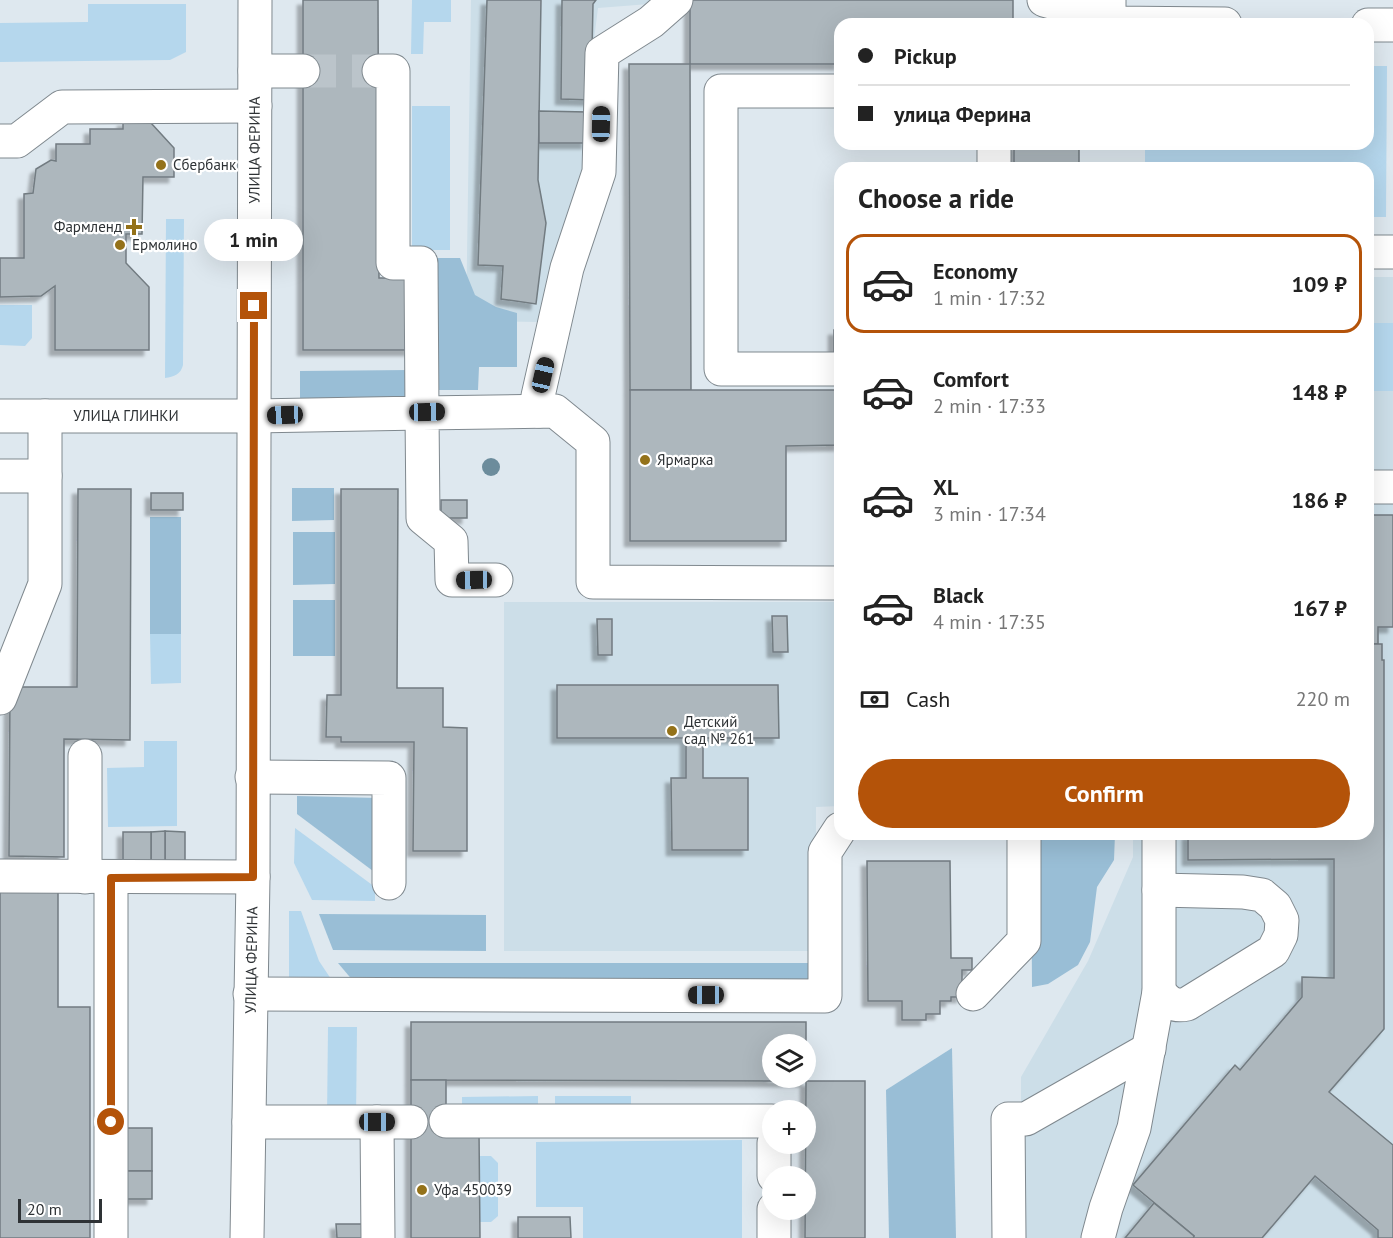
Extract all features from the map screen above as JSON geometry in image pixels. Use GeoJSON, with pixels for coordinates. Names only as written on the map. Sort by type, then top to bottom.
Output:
{"type":"FeatureCollection","features":[{"type":"Feature","properties":{"kind":"main road","name":"УЛИЦА ФЕРИНА"},"geometry":{"type":"LineString","coordinates":[[247,1238],[253,877],[252,416],[255,0]]}},
{"type":"Feature","properties":{"kind":"main road"},"geometry":{"type":"LineString","coordinates":[[539,411],[538,396],[567,268],[599,172],[602,53],[651,22],[676,0]]}},
{"type":"Feature","properties":{"kind":"main road"},"geometry":{"type":"LineString","coordinates":[[1044,0],[1092,13],[1100,18]]}},
{"type":"Feature","properties":{"kind":"main road"},"geometry":{"type":"LineString","coordinates":[[1109,0],[1109,18]]}},
{"type":"Feature","properties":{"kind":"main road"},"geometry":{"type":"LineString","coordinates":[[1374,25],[1393,25]]}},
{"type":"Feature","properties":{"kind":"main road"},"geometry":{"type":"LineString","coordinates":[[255,71],[303,71]]}},
{"type":"Feature","properties":{"kind":"main road"},"geometry":{"type":"LineString","coordinates":[[379,71],[393,71],[393,263],[421,263],[423,518],[451,541],[452,580],[496,580]]}},
{"type":"Feature","properties":{"kind":"main road"},"geometry":{"type":"LineString","coordinates":[[834,91],[721,91],[721,369],[834,369]]}},
{"type":"Feature","properties":{"kind":"main road"},"geometry":{"type":"LineString","coordinates":[[0,141],[17,141],[62,107],[255,106]]}},
{"type":"Feature","properties":{"kind":"main road"},"geometry":{"type":"LineString","coordinates":[[1374,252],[1393,252]]}},
{"type":"Feature","properties":{"kind":"main road","name":"УЛИЦА ГЛИНКИ"},"geometry":{"type":"LineString","coordinates":[[0,416],[252,416],[555,411],[593,442],[593,582],[834,583]]}},
{"type":"Feature","properties":{"kind":"main road"},"geometry":{"type":"LineString","coordinates":[[0,698],[45,584],[45,416]]}},
{"type":"Feature","properties":{"kind":"main road"},"geometry":{"type":"LineString","coordinates":[[0,476],[45,476]]}},
{"type":"Feature","properties":{"kind":"main road"},"geometry":{"type":"LineString","coordinates":[[1374,487],[1393,487]]}},
{"type":"Feature","properties":{"kind":"main road"},"geometry":{"type":"LineString","coordinates":[[85,756],[98,878],[111,1238]]}},
{"type":"Feature","properties":{"kind":"main road"},"geometry":{"type":"LineString","coordinates":[[252,777],[389,778],[389,883]]}},
{"type":"Feature","properties":{"kind":"main road"},"geometry":{"type":"LineString","coordinates":[[250,994],[825,996],[825,852],[834,838]]}},
{"type":"Feature","properties":{"kind":"main road"},"geometry":{"type":"LineString","coordinates":[[973,994],[1024,941],[1024,840]]}},
{"type":"Feature","properties":{"kind":"main road"},"geometry":{"type":"LineString","coordinates":[[1098,1238],[1134,1128],[1160,992],[1159,840]]}},
{"type":"Feature","properties":{"kind":"main road"},"geometry":{"type":"LineString","coordinates":[[0,876],[253,877]]}},
{"type":"Feature","properties":{"kind":"main road"},"geometry":{"type":"LineString","coordinates":[[1159,890],[1243,892],[1262,895],[1275,906],[1282,920],[1281,935],[1273,951],[1187,1004],[1178,1006],[1169,1003],[1160,992]]}},
{"type":"Feature","properties":{"kind":"main road"},"geometry":{"type":"LineString","coordinates":[[1009,1238],[1008,1119],[1026,1119],[1149,1049]]}},
{"type":"Feature","properties":{"kind":"main road"},"geometry":{"type":"LineString","coordinates":[[446,1121],[762,1121]]}},
{"type":"Feature","properties":{"kind":"main road"},"geometry":{"type":"LineString","coordinates":[[249,1122],[411,1122]]}},
{"type":"Feature","properties":{"kind":"main road"},"geometry":{"type":"LineString","coordinates":[[377,1122],[378,1238]]}},
{"type":"Feature","properties":{"kind":"main road"},"geometry":{"type":"LineString","coordinates":[[774,1220],[774,1238]]}},
{"type":"Feature","properties":{"kind":"shaded area"},"geometry":{"type":"Polygon","coordinates":[[[412,0],[451,0],[451,22],[424,22],[423,54],[411,54],[412,0]]]}},
{"type":"Feature","properties":{"kind":"shaded area"},"geometry":{"type":"Polygon","coordinates":[[[471,0],[662,0],[662,3],[598,8],[594,40],[592,143],[538,322],[466,321],[471,0]]]}},
{"type":"Feature","properties":{"kind":"shaded area"},"geometry":{"type":"Polygon","coordinates":[[[88,4],[186,4],[186,52],[170,60],[0,62],[0,23],[88,22],[88,4]]]}},
{"type":"Feature","properties":{"kind":"shaded area"},"geometry":{"type":"Polygon","coordinates":[[[1374,66],[1387,66],[1386,217],[1374,217],[1374,162],[1145,162],[1145,150],[1374,150],[1374,66]]]}},
{"type":"Feature","properties":{"kind":"shaded area"},"geometry":{"type":"Polygon","coordinates":[[[412,106],[450,106],[450,250],[412,250],[412,106]]]}},
{"type":"Feature","properties":{"kind":"shaded area"},"geometry":{"type":"Polygon","coordinates":[[[166,219],[184,219],[183,365],[177,374],[165,378],[166,219]]]}},
{"type":"Feature","properties":{"kind":"shaded area"},"geometry":{"type":"Polygon","coordinates":[[[431,258],[460,258],[475,295],[496,307],[517,313],[517,367],[479,367],[478,390],[432,390],[431,258]]]}},
{"type":"Feature","properties":{"kind":"shaded area"},"geometry":{"type":"Polygon","coordinates":[[[1374,277],[1393,277],[1393,1238],[1021,1238],[1021,1077],[1088,961],[1133,857],[1133,840],[1374,840],[1374,277]]]}},
{"type":"Feature","properties":{"kind":"shaded area"},"geometry":{"type":"Polygon","coordinates":[[[0,305],[32,305],[32,338],[25,346],[0,345],[0,305]]]}},
{"type":"Feature","properties":{"kind":"shaded area"},"geometry":{"type":"Polygon","coordinates":[[[1374,323],[1393,323],[1393,391],[1374,391],[1374,323]]]}},
{"type":"Feature","properties":{"kind":"shaded area"},"geometry":{"type":"Polygon","coordinates":[[[410,370],[411,403],[300,404],[300,371],[410,370]]]}},
{"type":"Feature","properties":{"kind":"shaded area"},"geometry":{"type":"Polygon","coordinates":[[[292,488],[334,488],[334,520],[292,521],[292,488]]]}},
{"type":"Feature","properties":{"kind":"shaded area"},"geometry":{"type":"Polygon","coordinates":[[[150,517],[181,517],[181,634],[150,634],[150,517]]]}},
{"type":"Feature","properties":{"kind":"shaded area"},"geometry":{"type":"Polygon","coordinates":[[[293,532],[335,532],[335,584],[293,585],[293,532]]]}},
{"type":"Feature","properties":{"kind":"shaded area"},"geometry":{"type":"Polygon","coordinates":[[[293,600],[335,600],[335,656],[293,656],[293,600]]]}},
{"type":"Feature","properties":{"kind":"shaded area","name":"Детский сад № 261"},"geometry":{"type":"Polygon","coordinates":[[[504,602],[834,602],[834,806],[816,807],[816,951],[504,951],[504,602]]]}},
{"type":"Feature","properties":{"kind":"shaded area"},"geometry":{"type":"Polygon","coordinates":[[[150,634],[181,634],[181,683],[151,684],[150,634]]]}},
{"type":"Feature","properties":{"kind":"shaded area"},"geometry":{"type":"Polygon","coordinates":[[[144,741],[177,741],[177,826],[108,827],[107,768],[144,767],[144,741]]]}},
{"type":"Feature","properties":{"kind":"shaded area"},"geometry":{"type":"Polygon","coordinates":[[[297,796],[379,798],[377,874],[297,814],[297,796]]]}},
{"type":"Feature","properties":{"kind":"shaded area"},"geometry":{"type":"Polygon","coordinates":[[[295,828],[375,887],[375,901],[312,900],[294,863],[295,828]]]}},
{"type":"Feature","properties":{"kind":"shaded area"},"geometry":{"type":"Polygon","coordinates":[[[1031,840],[1115,840],[1114,860],[1097,887],[1090,942],[1078,965],[1048,984],[1032,987],[1031,840]]]}},
{"type":"Feature","properties":{"kind":"shaded area"},"geometry":{"type":"Polygon","coordinates":[[[289,911],[301,911],[319,961],[337,988],[289,988],[289,911]]]}},
{"type":"Feature","properties":{"kind":"shaded area"},"geometry":{"type":"Polygon","coordinates":[[[319,914],[486,915],[486,951],[333,950],[319,914]]]}},
{"type":"Feature","properties":{"kind":"shaded area"},"geometry":{"type":"Polygon","coordinates":[[[338,963],[812,963],[812,981],[354,982],[338,963]]]}},
{"type":"Feature","properties":{"kind":"shaded area"},"geometry":{"type":"Polygon","coordinates":[[[328,1027],[357,1027],[356,1119],[327,1118],[328,1027]]]}},
{"type":"Feature","properties":{"kind":"shaded area"},"geometry":{"type":"Polygon","coordinates":[[[952,1048],[956,1238],[889,1238],[886,1090],[952,1048]]]}},
{"type":"Feature","properties":{"kind":"shaded area"},"geometry":{"type":"Polygon","coordinates":[[[538,1096],[538,1112],[462,1112],[462,1097],[538,1096]]]}},
{"type":"Feature","properties":{"kind":"shaded area"},"geometry":{"type":"Polygon","coordinates":[[[555,1096],[631,1096],[631,1111],[555,1111],[555,1096]]]}},
{"type":"Feature","properties":{"kind":"shaded area"},"geometry":{"type":"Polygon","coordinates":[[[742,1140],[742,1238],[583,1238],[583,1207],[536,1207],[536,1142],[742,1140]]]}},
{"type":"Feature","properties":{"kind":"shaded area"},"geometry":{"type":"Polygon","coordinates":[[[479,1156],[491,1156],[498,1163],[498,1216],[491,1222],[479,1222],[479,1156]]]}},
{"type":"Feature","properties":{"kind":"building"},"geometry":{"type":"Polygon","coordinates":[[[303,0],[378,0],[379,278],[411,278],[411,350],[303,350],[303,0]]]}},
{"type":"Feature","properties":{"kind":"building"},"geometry":{"type":"Polygon","coordinates":[[[487,0],[541,0],[538,180],[546,223],[536,304],[501,299],[503,266],[478,265],[487,0]]]}},
{"type":"Feature","properties":{"kind":"building"},"geometry":{"type":"Polygon","coordinates":[[[562,0],[596,0],[593,4],[591,100],[561,99],[562,0]]]}},
{"type":"Feature","properties":{"kind":"building"},"geometry":{"type":"Polygon","coordinates":[[[690,0],[1013,0],[1013,18],[834,18],[834,64],[690,64],[690,0]]]}},
{"type":"Feature","properties":{"kind":"building"},"geometry":{"type":"Polygon","coordinates":[[[629,64],[690,64],[691,390],[630,390],[629,64]]]}},
{"type":"Feature","properties":{"kind":"building"},"geometry":{"type":"Polygon","coordinates":[[[539,111],[587,112],[587,143],[539,143],[539,111]]]}},
{"type":"Feature","properties":{"kind":"building"},"geometry":{"type":"Polygon","coordinates":[[[123,121],[151,123],[174,148],[174,177],[143,177],[142,234],[126,234],[126,263],[149,287],[149,350],[55,350],[55,286],[41,296],[0,297],[0,258],[24,258],[24,194],[33,193],[36,169],[51,160],[56,161],[56,144],[90,144],[90,129],[123,129],[123,121]]]}},
{"type":"Feature","properties":{"kind":"building"},"geometry":{"type":"Polygon","coordinates":[[[1014,150],[1079,150],[1079,162],[1014,162],[1014,150]]]}},
{"type":"Feature","properties":{"kind":"building"},"geometry":{"type":"Polygon","coordinates":[[[630,390],[834,390],[834,445],[786,446],[786,541],[630,541],[630,390]]]}},
{"type":"Feature","properties":{"kind":"building"},"geometry":{"type":"Polygon","coordinates":[[[78,489],[131,489],[130,740],[64,739],[64,857],[9,856],[10,687],[77,687],[78,489]]]}},
{"type":"Feature","properties":{"kind":"building"},"geometry":{"type":"Polygon","coordinates":[[[341,489],[398,489],[397,688],[443,688],[443,727],[467,728],[467,851],[413,851],[414,742],[341,742],[341,737],[326,737],[327,695],[341,695],[341,489]]]}},
{"type":"Feature","properties":{"kind":"building"},"geometry":{"type":"Polygon","coordinates":[[[151,493],[183,493],[183,510],[151,510],[151,493]]]}},
{"type":"Feature","properties":{"kind":"building"},"geometry":{"type":"Polygon","coordinates":[[[441,500],[467,500],[467,518],[441,518],[441,500]]]}},
{"type":"Feature","properties":{"kind":"building"},"geometry":{"type":"Polygon","coordinates":[[[1374,515],[1393,515],[1393,627],[1378,627],[1378,644],[1374,644],[1374,515]]]}},
{"type":"Feature","properties":{"kind":"building"},"geometry":{"type":"Polygon","coordinates":[[[772,616],[787,616],[788,652],[773,652],[772,616]]]}},
{"type":"Feature","properties":{"kind":"building"},"geometry":{"type":"Polygon","coordinates":[[[597,619],[612,619],[612,655],[598,655],[597,619]]]}},
{"type":"Feature","properties":{"kind":"building"},"geometry":{"type":"Polygon","coordinates":[[[1374,644],[1382,644],[1382,660],[1384,660],[1384,1029],[1329,1092],[1393,1145],[1393,1238],[1378,1238],[1378,1230],[1315,1176],[1262,1238],[1193,1238],[1194,1236],[1133,1185],[1235,1065],[1240,1070],[1302,997],[1302,977],[1334,978],[1334,859],[1188,860],[1188,840],[1374,840],[1374,644]]]}},
{"type":"Feature","properties":{"kind":"building"},"geometry":{"type":"Polygon","coordinates":[[[557,685],[778,685],[779,738],[703,738],[703,778],[748,778],[748,850],[672,850],[671,778],[686,778],[686,738],[557,738],[557,685]]]}},
{"type":"Feature","properties":{"kind":"building"},"geometry":{"type":"Polygon","coordinates":[[[165,831],[185,832],[185,862],[165,862],[165,831]]]}},
{"type":"Feature","properties":{"kind":"building"},"geometry":{"type":"Polygon","coordinates":[[[165,831],[165,862],[151,862],[151,832],[165,831]]]}},
{"type":"Feature","properties":{"kind":"building"},"geometry":{"type":"Polygon","coordinates":[[[123,832],[151,832],[151,862],[123,862],[123,832]]]}},
{"type":"Feature","properties":{"kind":"building"},"geometry":{"type":"Polygon","coordinates":[[[867,861],[950,861],[951,958],[972,958],[972,970],[962,970],[962,997],[951,997],[951,1001],[940,1001],[940,1014],[926,1014],[926,1020],[902,1020],[902,1001],[868,1001],[867,861]]]}},
{"type":"Feature","properties":{"kind":"building"},"geometry":{"type":"Polygon","coordinates":[[[0,888],[58,888],[58,1007],[90,1007],[90,1238],[0,1238],[0,888]]]}},
{"type":"Feature","properties":{"kind":"building"},"geometry":{"type":"Polygon","coordinates":[[[411,1022],[806,1022],[806,1034],[762,1034],[762,1081],[411,1080],[411,1022]]]}},
{"type":"Feature","properties":{"kind":"building"},"geometry":{"type":"Polygon","coordinates":[[[411,1080],[446,1080],[446,1121],[479,1131],[480,1238],[411,1238],[411,1080]]]}},
{"type":"Feature","properties":{"kind":"building"},"geometry":{"type":"Polygon","coordinates":[[[816,1081],[865,1081],[865,1238],[805,1238],[805,1220],[816,1220],[816,1166],[805,1166],[806,1154],[816,1154],[816,1100],[806,1100],[806,1088],[816,1088],[816,1081]]]}},
{"type":"Feature","properties":{"kind":"building"},"geometry":{"type":"Polygon","coordinates":[[[121,1128],[152,1128],[152,1171],[121,1171],[121,1128]]]}},
{"type":"Feature","properties":{"kind":"building"},"geometry":{"type":"Polygon","coordinates":[[[121,1171],[152,1171],[152,1199],[121,1199],[121,1171]]]}},
{"type":"Feature","properties":{"kind":"building"},"geometry":{"type":"Polygon","coordinates":[[[1154,1203],[1194,1236],[1193,1238],[1125,1238],[1154,1203]]]}},
{"type":"Feature","properties":{"kind":"building"},"geometry":{"type":"Polygon","coordinates":[[[518,1217],[570,1217],[571,1238],[518,1238],[518,1217]]]}},
{"type":"Feature","properties":{"kind":"building"},"geometry":{"type":"Polygon","coordinates":[[[336,1224],[362,1224],[362,1238],[337,1238],[336,1224]]]}},
{"type":"Feature","properties":{"kind":"tunnel"},"geometry":{"type":"LineString","coordinates":[[303,71],[379,71]]}},
{"type":"Feature","properties":{"kind":"place","name":"Сбербанк"},"geometry":{"type":"Point","coordinates":[161,165]}},
{"type":"Feature","properties":{"kind":"place","name":"Фармленд"},"geometry":{"type":"Point","coordinates":[134,227]}},
{"type":"Feature","properties":{"kind":"place","name":"Ермолино"},"geometry":{"type":"Point","coordinates":[120,245]}},
{"type":"Feature","properties":{"kind":"place","name":"Ярмарка"},"geometry":{"type":"Point","coordinates":[645,460]}},
{"type":"Feature","properties":{"kind":"place","name":"Детский сад № 261"},"geometry":{"type":"Point","coordinates":[672,731]}},
{"type":"Feature","properties":{"kind":"place","name":"Уфа 450039"},"geometry":{"type":"Point","coordinates":[422,1190]}},
{"type":"Feature","properties":{"kind":"route"},"geometry":{"type":"LineString","coordinates":[[111,1122],[111,878],[253,877],[252,416],[254,306]]}}]}
